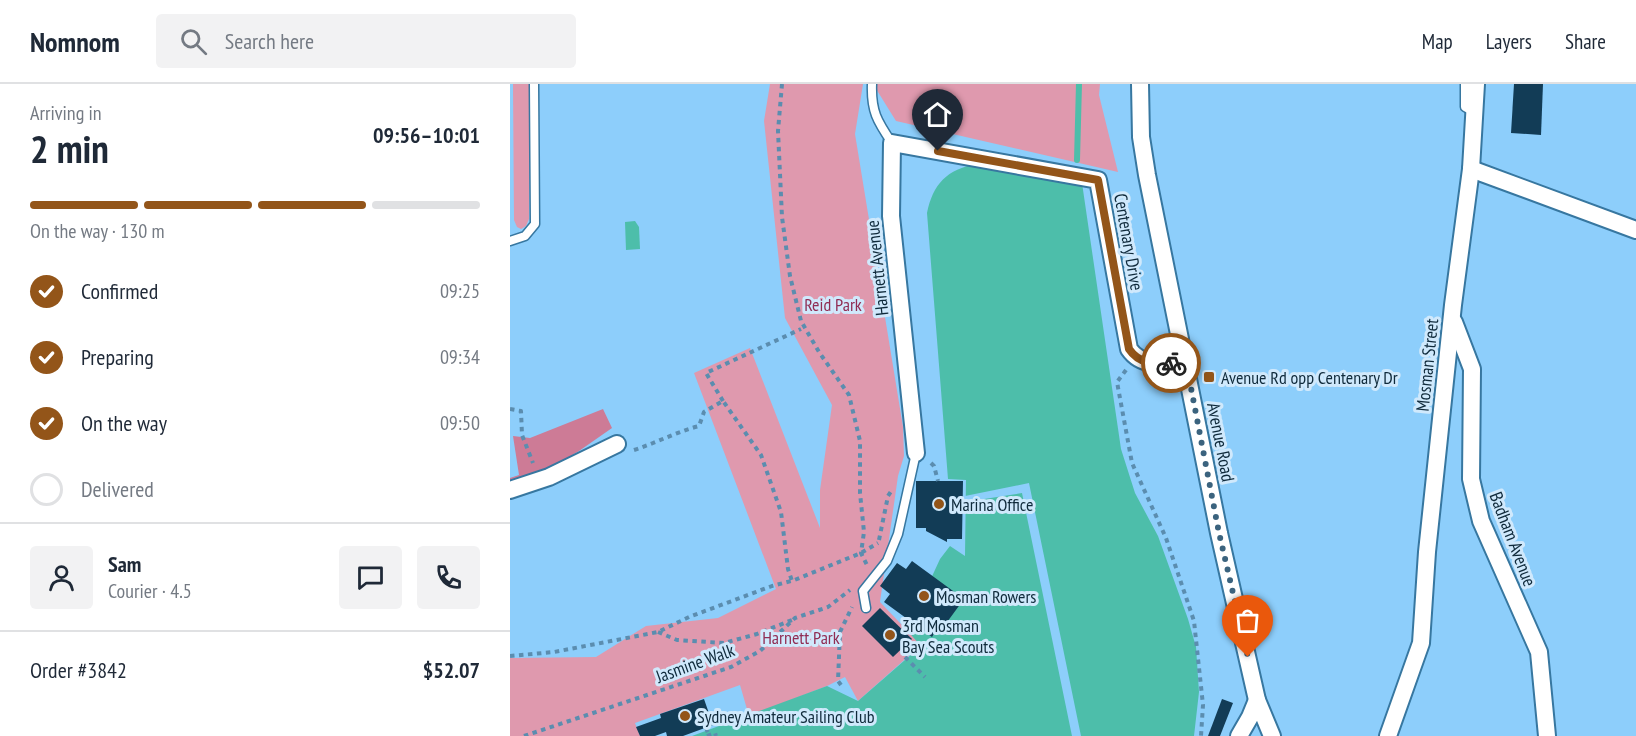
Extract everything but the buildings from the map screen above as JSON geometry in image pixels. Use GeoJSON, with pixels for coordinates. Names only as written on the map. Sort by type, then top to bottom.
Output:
{"type":"FeatureCollection","features":[{"type":"Feature","properties":{"kind":"street","name":"Avenue Road"},"geometry":{"type":"LineString","coordinates":[[1140,84],[1141,136],[1147,175],[1219,533],[1257,700],[1272,736]]}},
{"type":"Feature","properties":{"kind":"street","name":"Mosman Street"},"geometry":{"type":"LineString","coordinates":[[1388,736],[1421,643],[1427,552],[1453,305],[1471,169],[1476,84]]}},
{"type":"Feature","properties":{"kind":"street","name":"Centenary Drive"},"geometry":{"type":"LineString","coordinates":[[892,143],[1098,180],[1126,339],[1134,356]]}},
{"type":"Feature","properties":{"kind":"street","name":"Harnett Avenue"},"geometry":{"type":"LineString","coordinates":[[892,143],[891,216],[916,453]]}},
{"type":"Feature","properties":{"kind":"street"},"geometry":{"type":"LineString","coordinates":[[1471,169],[1636,230]]}},
{"type":"Feature","properties":{"kind":"street","name":"Badham Avenue"},"geometry":{"type":"LineString","coordinates":[[1452,319],[1472,369],[1471,478],[1481,521],[1539,652],[1547,736]]}},
{"type":"Feature","properties":{"kind":"street"},"geometry":{"type":"LineString","coordinates":[[1134,356],[1151,363],[1186,362]]}},
{"type":"Feature","properties":{"kind":"street"},"geometry":{"type":"LineString","coordinates":[[510,490],[560,472],[617,444]]}},
{"type":"Feature","properties":{"kind":"street"},"geometry":{"type":"LineString","coordinates":[[1239,736],[1257,700]]}},
{"type":"Feature","properties":{"kind":"lane"},"geometry":{"type":"LineString","coordinates":[[510,241],[525,236],[535,224],[534,84]]}},
{"type":"Feature","properties":{"kind":"lane"},"geometry":{"type":"LineString","coordinates":[[872,84],[871,103],[881,127],[892,143]]}},
{"type":"Feature","properties":{"kind":"lane"},"geometry":{"type":"LineString","coordinates":[[1465,84],[1466,107],[1474,112]]}},
{"type":"Feature","properties":{"kind":"lane"},"geometry":{"type":"LineString","coordinates":[[866,608],[863,591],[887,561],[898,534],[916,453]]}},
{"type":"Feature","properties":{"kind":"path"},"geometry":{"type":"LineString","coordinates":[[782,84],[778,131],[782,217],[790,276],[801,321],[849,395],[860,441],[860,493],[864,532],[861,553],[868,565]]}},
{"type":"Feature","properties":{"kind":"path"},"geometry":{"type":"LineString","coordinates":[[792,581],[788,569],[781,512],[761,455],[706,373],[801,329]]}},
{"type":"Feature","properties":{"kind":"path"},"geometry":{"type":"LineString","coordinates":[[1134,356],[1117,382],[1132,463],[1166,538],[1194,621],[1203,705],[1200,736]]}},
{"type":"Feature","properties":{"kind":"path"},"geometry":{"type":"LineString","coordinates":[[617,444],[626,452],[653,444],[682,430],[699,426],[704,412],[723,401]]}},
{"type":"Feature","properties":{"kind":"path"},"geometry":{"type":"LineString","coordinates":[[510,409],[521,411],[522,435],[534,467],[554,468],[560,472]]}},
{"type":"Feature","properties":{"kind":"path"},"geometry":{"type":"LineString","coordinates":[[875,551],[888,496],[893,488]]}},
{"type":"Feature","properties":{"kind":"path"},"geometry":{"type":"LineString","coordinates":[[510,656],[554,652],[657,632],[689,617],[772,586],[792,581],[861,553],[878,543]]}},
{"type":"Feature","properties":{"kind":"path"},"geometry":{"type":"LineString","coordinates":[[863,574],[871,558]]}},
{"type":"Feature","properties":{"kind":"path","name":"Jasmine Walk"},"geometry":{"type":"LineString","coordinates":[[524,736],[730,667],[760,651],[795,618],[828,607],[851,589]]}},
{"type":"Feature","properties":{"kind":"path"},"geometry":{"type":"LineString","coordinates":[[841,685],[838,681],[840,632],[852,606]]}},
{"type":"Feature","properties":{"kind":"path"},"geometry":{"type":"LineString","coordinates":[[657,632],[677,640],[724,643],[757,634],[795,618]]}},
{"type":"Feature","properties":{"kind":"path"},"geometry":{"type":"LineString","coordinates":[[905,657],[925,677]]}},
{"type":"Feature","properties":{"kind":"path"},"geometry":{"type":"LineString","coordinates":[[706,728],[708,736],[715,733],[717,736]]}},
{"type":"Feature","properties":{"kind":"green space"},"geometry":{"type":"Polygon","coordinates":[[[513,84],[530,84],[529,219],[526,226],[521,229],[517,227],[514,220],[513,84]]]}},
{"type":"Feature","properties":{"kind":"green space"},"geometry":{"type":"Polygon","coordinates":[[[770,84],[863,84],[855,134],[903,427],[904,456],[898,476],[880,602],[921,645],[858,701],[845,677],[749,716],[740,685],[635,723],[640,736],[510,736],[510,658],[596,657],[646,626],[718,618],[776,589],[694,373],[750,348],[820,528],[820,490],[832,405],[785,318],[764,121],[770,84]]]}},
{"type":"Feature","properties":{"kind":"green space"},"geometry":{"type":"Polygon","coordinates":[[[873,84],[1100,84],[1099,95],[1118,172],[896,121],[873,84]]]}},
{"type":"Feature","properties":{"kind":"shaded area"},"geometry":{"type":"Polygon","coordinates":[[[977,164],[1082,183],[1121,449],[1135,493],[1158,536],[1196,647],[1199,692],[1194,736],[692,736],[827,686],[858,701],[921,646],[904,627],[911,622],[940,559],[950,546],[965,556],[966,480],[948,479],[927,213],[933,194],[943,180],[957,170],[977,164]]]}},
{"type":"Feature","properties":{"kind":"shaded area"},"geometry":{"type":"Polygon","coordinates":[[[635,221],[639,227],[640,249],[626,250],[625,222],[635,221]]]}},
{"type":"Feature","properties":{"kind":"shaded area"},"geometry":{"type":"Polygon","coordinates":[[[603,409],[612,428],[532,479],[510,486],[510,478],[519,475],[513,436],[530,438],[603,409]]]}},
{"type":"Feature","properties":{"kind":"pier"},"geometry":{"type":"Polygon","coordinates":[[[1029,483],[1081,736],[1072,736],[1022,493],[965,502],[965,496],[1029,483]]]}},
{"type":"Feature","properties":{"kind":"waterway"},"geometry":{"type":"LineString","coordinates":[[1077,160],[1079,84]]}},
{"type":"Feature","properties":{"kind":"way so far"},"geometry":{"type":"LineString","coordinates":[[1171,363],[1186,362],[1219,533],[1248,657]]}},
{"type":"Feature","properties":{"kind":"place","name":"Avenue Rd opp Centenary Dr"},"geometry":{"type":"Point","coordinates":[1209,377]}},
{"type":"Feature","properties":{"kind":"place","name":"Marina Office"},"geometry":{"type":"Point","coordinates":[939,504]}},
{"type":"Feature","properties":{"kind":"place","name":"Mosman Rowers"},"geometry":{"type":"Point","coordinates":[924,596]}},
{"type":"Feature","properties":{"kind":"place","name":"3rd Mosman Bay Sea Scouts"},"geometry":{"type":"Point","coordinates":[890,635]}},
{"type":"Feature","properties":{"kind":"place","name":"Sydney Amateur Sailing Club"},"geometry":{"type":"Point","coordinates":[685,716]}},
{"type":"Feature","properties":{"kind":"route"},"geometry":{"type":"LineString","coordinates":[[938,151],[1098,180],[1129,349],[1141,360],[1161,364],[1171,363]]}},
{"type":"Feature","properties":{"kind":"park label","name":"Reid Park"},"geometry":{"type":"Point","coordinates":[833,304]}},
{"type":"Feature","properties":{"kind":"park label","name":"Harnett Park"},"geometry":{"type":"Point","coordinates":[801,637]}}]}
